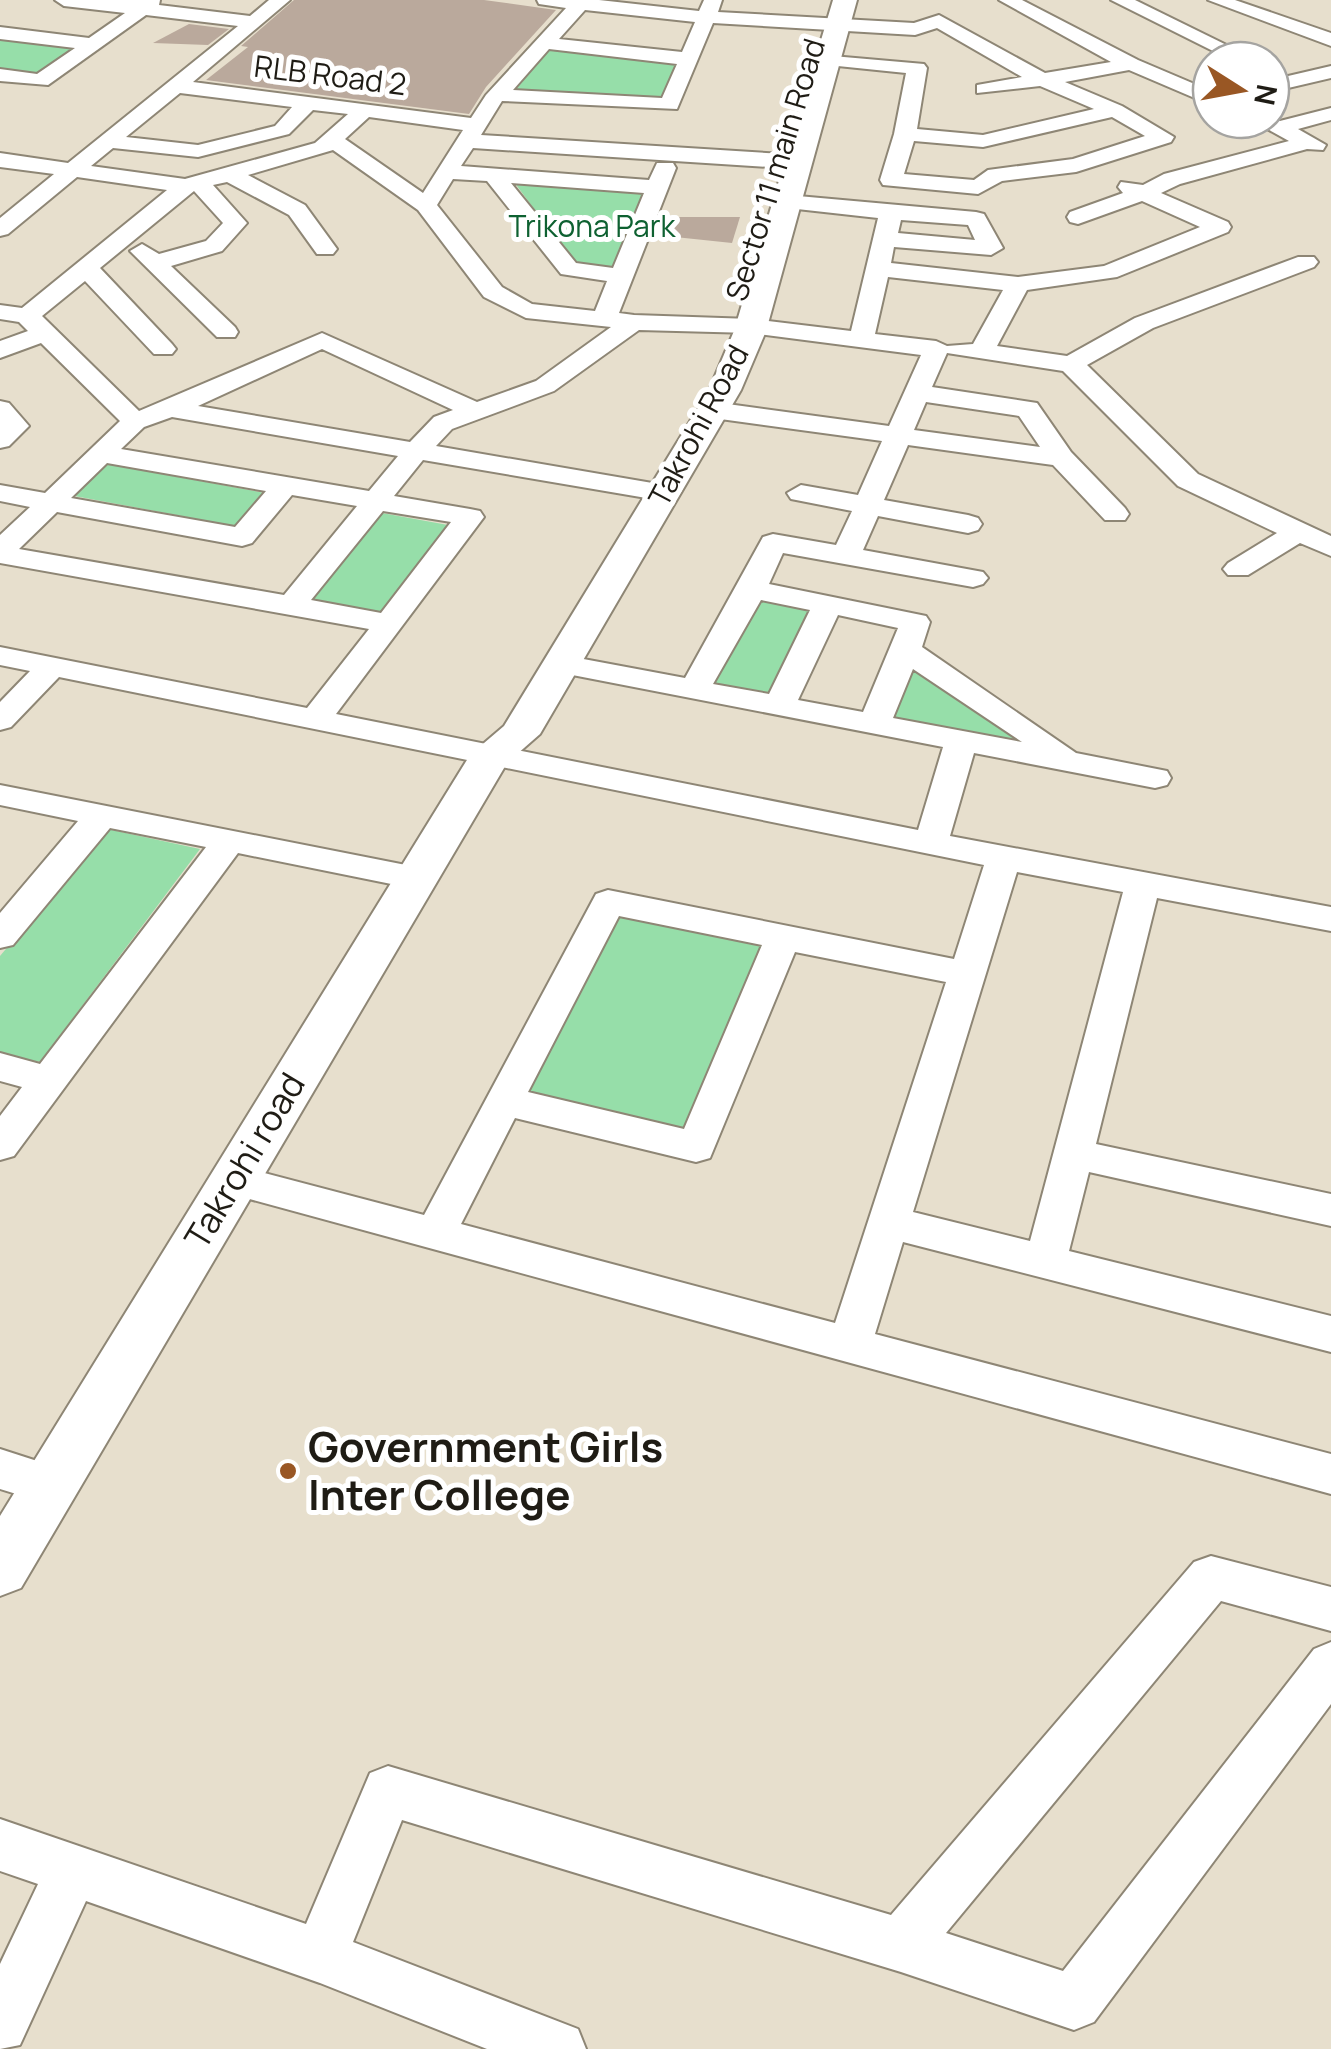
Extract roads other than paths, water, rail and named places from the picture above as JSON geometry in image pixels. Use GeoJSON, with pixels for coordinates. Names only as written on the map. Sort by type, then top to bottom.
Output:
{"type":"FeatureCollection","features":[{"type":"Feature","properties":{"kind":"street"},"geometry":{"type":"LineString","coordinates":[[64,0],[149,4],[254,22]]}},
{"type":"Feature","properties":{"kind":"street"},"geometry":{"type":"LineString","coordinates":[[3,224],[282,0]]}},
{"type":"Feature","properties":{"kind":"street"},"geometry":{"type":"LineString","coordinates":[[546,0],[833,12],[916,30],[939,21],[1042,80],[1115,110],[1163,138],[1076,165],[996,175],[978,188],[891,180],[905,134],[917,68],[828,59]]}},
{"type":"Feature","properties":{"kind":"street"},"geometry":{"type":"LineString","coordinates":[[1008,0],[1131,64],[1191,90]]}},
{"type":"Feature","properties":{"kind":"street"},"geometry":{"type":"LineString","coordinates":[[1120,0],[1203,40]]}},
{"type":"Feature","properties":{"kind":"street"},"geometry":{"type":"LineString","coordinates":[[1218,0],[1331,40]]}},
{"type":"Feature","properties":{"kind":"street"},"geometry":{"type":"LineString","coordinates":[[0,75],[42,81],[149,4]]}},
{"type":"Feature","properties":{"kind":"street"},"geometry":{"type":"LineString","coordinates":[[426,205],[497,95],[580,4]]}},
{"type":"Feature","properties":{"kind":"street"},"geometry":{"type":"LineString","coordinates":[[497,95],[670,105],[709,8]]}},
{"type":"Feature","properties":{"kind":"street"},"geometry":{"type":"LineString","coordinates":[[1066,31],[1140,11]]}},
{"type":"Feature","properties":{"kind":"street","name":"Takrohi Road"},"geometry":{"type":"LineString","coordinates":[[491,755],[520,734],[654,492],[713,410],[739,327],[787,202],[789,161],[828,59],[833,12]]}},
{"type":"Feature","properties":{"kind":"street","name":"Sector 11 main Road"},"geometry":{"type":"LineString","coordinates":[[491,755],[493,731],[654,492],[739,327],[833,12]]}},
{"type":"Feature","properties":{"kind":"street"},"geometry":{"type":"LineString","coordinates":[[0,33],[94,44]]}},
{"type":"Feature","properties":{"kind":"street"},"geometry":{"type":"LineString","coordinates":[[544,43],[689,59]]}},
{"type":"Feature","properties":{"kind":"street"},"geometry":{"type":"LineString","coordinates":[[984,89],[1131,64]]}},
{"type":"Feature","properties":{"kind":"street"},"geometry":{"type":"LineString","coordinates":[[1291,81],[1331,72]]}},
{"type":"Feature","properties":{"kind":"street","name":"RLB Road 2"},"geometry":{"type":"LineString","coordinates":[[176,86],[365,110],[472,133],[671,154],[789,161]]}},
{"type":"Feature","properties":{"kind":"street"},"geometry":{"type":"LineString","coordinates":[[108,142],[190,150],[282,130],[308,103]]}},
{"type":"Feature","properties":{"kind":"street"},"geometry":{"type":"LineString","coordinates":[[0,350],[23,320],[192,184],[323,148],[365,110]]}},
{"type":"Feature","properties":{"kind":"street"},"geometry":{"type":"LineString","coordinates":[[905,134],[984,141],[1115,110]]}},
{"type":"Feature","properties":{"kind":"street"},"geometry":{"type":"LineString","coordinates":[[1291,120],[1331,114]]}},
{"type":"Feature","properties":{"kind":"street"},"geometry":{"type":"LineString","coordinates":[[1291,134],[1331,153]]}},
{"type":"Feature","properties":{"kind":"street"},"geometry":{"type":"LineString","coordinates":[[332,140],[426,205],[493,292],[526,310],[861,339],[1070,364],[1144,323],[1306,262]]}},
{"type":"Feature","properties":{"kind":"street"},"geometry":{"type":"LineString","coordinates":[[984,141],[990,168],[996,175]]}},
{"type":"Feature","properties":{"kind":"street"},"geometry":{"type":"LineString","coordinates":[[1078,216],[1172,179],[1309,142]]}},
{"type":"Feature","properties":{"kind":"street"},"geometry":{"type":"LineString","coordinates":[[604,318],[671,154]]}},
{"type":"Feature","properties":{"kind":"street"},"geometry":{"type":"LineString","coordinates":[[0,160],[192,184],[236,223],[214,246],[154,263]]}},
{"type":"Feature","properties":{"kind":"street"},"geometry":{"type":"LineString","coordinates":[[878,268],[1018,284],[1109,272],[1220,227],[1076,165]]}},
{"type":"Feature","properties":{"kind":"street"},"geometry":{"type":"LineString","coordinates":[[447,172],[657,187]]}},
{"type":"Feature","properties":{"kind":"street"},"geometry":{"type":"LineString","coordinates":[[229,174],[296,210],[325,249]]}},
{"type":"Feature","properties":{"kind":"street"},"geometry":{"type":"LineString","coordinates":[[500,176],[498,182],[568,269],[622,276]]}},
{"type":"Feature","properties":{"kind":"street"},"geometry":{"type":"LineString","coordinates":[[787,202],[976,219],[991,248],[885,239]]}},
{"type":"Feature","properties":{"kind":"street"},"geometry":{"type":"LineString","coordinates":[[861,339],[891,212]]}},
{"type":"Feature","properties":{"kind":"street"},"geometry":{"type":"LineString","coordinates":[[125,235],[226,332]]}},
{"type":"Feature","properties":{"kind":"street"},"geometry":{"type":"LineString","coordinates":[[86,268],[163,349]]}},
{"type":"Feature","properties":{"kind":"street"},"geometry":{"type":"LineString","coordinates":[[981,352],[1018,284]]}},
{"type":"Feature","properties":{"kind":"street"},"geometry":{"type":"LineString","coordinates":[[23,320],[135,421]]}},
{"type":"Feature","properties":{"kind":"street"},"geometry":{"type":"LineString","coordinates":[[290,607],[442,423],[545,386],[634,322]]}},
{"type":"Feature","properties":{"kind":"street"},"geometry":{"type":"LineString","coordinates":[[0,553],[135,421],[322,340],[476,411]]}},
{"type":"Feature","properties":{"kind":"street"},"geometry":{"type":"LineString","coordinates":[[846,556],[936,349]]}},
{"type":"Feature","properties":{"kind":"street"},"geometry":{"type":"LineString","coordinates":[[1070,364],[1188,480],[1331,547]]}},
{"type":"Feature","properties":{"kind":"street"},"geometry":{"type":"LineString","coordinates":[[917,393],[1028,409],[1061,458],[1115,514]]}},
{"type":"Feature","properties":{"kind":"street"},"geometry":{"type":"LineString","coordinates":[[170,409],[654,492]]}},
{"type":"Feature","properties":{"kind":"street"},"geometry":{"type":"LineString","coordinates":[[713,410],[1061,458]]}},
{"type":"Feature","properties":{"kind":"street"},"geometry":{"type":"LineString","coordinates":[[100,454],[470,517],[314,719]]}},
{"type":"Feature","properties":{"kind":"street"},"geometry":{"type":"LineString","coordinates":[[0,493],[242,537],[286,485]]}},
{"type":"Feature","properties":{"kind":"street"},"geometry":{"type":"LineString","coordinates":[[694,690],[805,486],[868,505],[968,524]]}},
{"type":"Feature","properties":{"kind":"street"},"geometry":{"type":"LineString","coordinates":[[1238,569],[1298,532]]}},
{"type":"Feature","properties":{"kind":"street"},"geometry":{"type":"LineString","coordinates":[[772,543],[973,578]]}},
{"type":"Feature","properties":{"kind":"street"},"geometry":{"type":"LineString","coordinates":[[0,553],[388,623]]}},
{"type":"Feature","properties":{"kind":"street"},"geometry":{"type":"LineString","coordinates":[[752,589],[914,622],[874,724]]}},
{"type":"Feature","properties":{"kind":"street"},"geometry":{"type":"LineString","coordinates":[[778,706],[828,604]]}},
{"type":"Feature","properties":{"kind":"street"},"geometry":{"type":"LineString","coordinates":[[906,650],[1074,762]]}},
{"type":"Feature","properties":{"kind":"street"},"geometry":{"type":"LineString","coordinates":[[0,656],[1004,858],[1331,919]]}},
{"type":"Feature","properties":{"kind":"street"},"geometry":{"type":"LineString","coordinates":[[562,664],[1155,778]]}},
{"type":"Feature","properties":{"kind":"street"},"geometry":{"type":"LineString","coordinates":[[0,720],[52,666]]}},
{"type":"Feature","properties":{"kind":"street"},"geometry":{"type":"LineString","coordinates":[[931,843],[962,741]]}},
{"type":"Feature","properties":{"kind":"street","name":"Takrohi road"},"geometry":{"type":"LineString","coordinates":[[0,1568],[491,755]]}},
{"type":"Feature","properties":{"kind":"street"},"geometry":{"type":"LineString","coordinates":[[0,795],[416,878]]}},
{"type":"Feature","properties":{"kind":"street"},"geometry":{"type":"LineString","coordinates":[[0,936],[102,815]]}},
{"type":"Feature","properties":{"kind":"street"},"geometry":{"type":"LineString","coordinates":[[0,1145],[230,841]]}},
{"type":"Feature","properties":{"kind":"street"},"geometry":{"type":"LineString","coordinates":[[850,1345],[1004,858]]}},
{"type":"Feature","properties":{"kind":"street"},"geometry":{"type":"LineString","coordinates":[[1046,1261],[1143,884]]}},
{"type":"Feature","properties":{"kind":"street"},"geometry":{"type":"LineString","coordinates":[[435,1234],[608,902],[967,974]]}},
{"type":"Feature","properties":{"kind":"street"},"geometry":{"type":"LineString","coordinates":[[504,1100],[696,1147],[784,937]]}},
{"type":"Feature","properties":{"kind":"street"},"geometry":{"type":"LineString","coordinates":[[0,1067],[48,1080]]}},
{"type":"Feature","properties":{"kind":"street"},"geometry":{"type":"LineString","coordinates":[[1074,1154],[1331,1210]]}},
{"type":"Feature","properties":{"kind":"street"},"geometry":{"type":"LineString","coordinates":[[234,1180],[1331,1474]]}},
{"type":"Feature","properties":{"kind":"street"},"geometry":{"type":"LineString","coordinates":[[889,1222],[1331,1334]]}},
{"type":"Feature","properties":{"kind":"street"},"geometry":{"type":"LineString","coordinates":[[0,1469],[50,1484]]}},
{"type":"Feature","properties":{"kind":"street"},"geometry":{"type":"LineString","coordinates":[[901,1945],[1212,1577],[1331,1609]]}},
{"type":"Feature","properties":{"kind":"street"},"geometry":{"type":"LineString","coordinates":[[320,1956],[388,1791],[901,1945],[1074,2002],[1331,1665]]}},
{"type":"Feature","properties":{"kind":"street"},"geometry":{"type":"LineString","coordinates":[[0,1844],[320,1956],[558,2049]]}},
{"type":"Feature","properties":{"kind":"street"},"geometry":{"type":"LineString","coordinates":[[0,2025],[73,1870]]}},
{"type":"Feature","properties":{"kind":"place","name":"Government Girls Inter College"},"geometry":{"type":"Point","coordinates":[288,1471]}},
{"type":"Feature","properties":{"kind":"park label","name":"Trikona Park"},"geometry":{"type":"Point","coordinates":[592,227]}}]}
